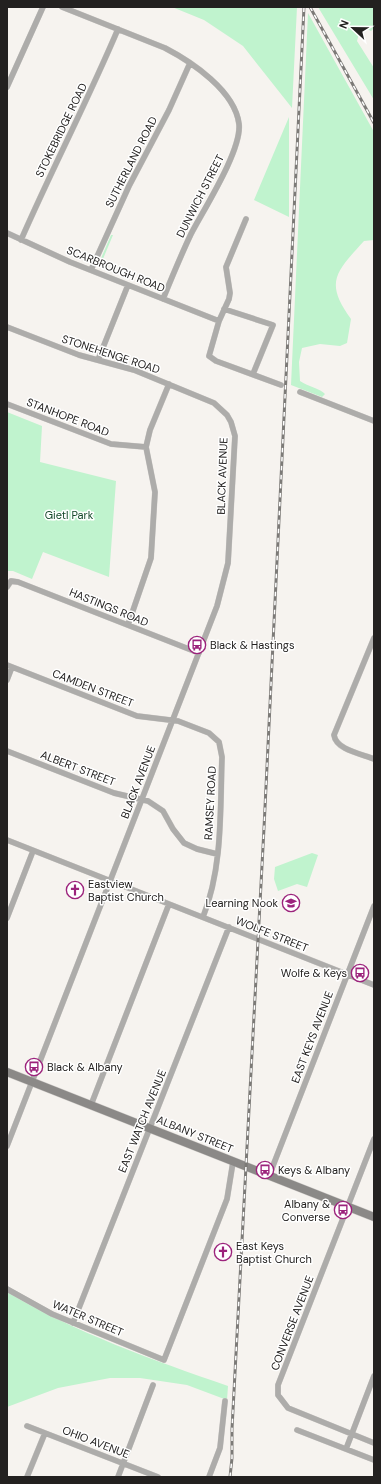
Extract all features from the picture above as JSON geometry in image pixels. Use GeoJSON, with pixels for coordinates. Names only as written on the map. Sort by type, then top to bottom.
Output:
{"type":"FeatureCollection","features":[{"type":"Feature","properties":{"kind":"street"},"geometry":{"type":"LineString","coordinates":[[7,87],[43,7]]}},
{"type":"Feature","properties":{"kind":"street","name":"DUNWICH STREET"},"geometry":{"type":"LineString","coordinates":[[62,7],[165,48],[190,63],[213,82],[230,102],[239,123],[237,141],[188,242],[163,298]]}},
{"type":"Feature","properties":{"kind":"street","name":"STOKEBRIDGE ROAD"},"geometry":{"type":"LineString","coordinates":[[21,240],[50,172],[89,96],[118,29]]}},
{"type":"Feature","properties":{"kind":"street","name":"SUTHERLAND ROAD"},"geometry":{"type":"LineString","coordinates":[[91,270],[122,199],[167,115],[190,63]]}},
{"type":"Feature","properties":{"kind":"street"},"geometry":{"type":"LineString","coordinates":[[246,219],[226,267],[230,292],[219,321],[209,356],[216,361],[281,385]]}},
{"type":"Feature","properties":{"kind":"street","name":"SCARBROUGH ROAD"},"geometry":{"type":"LineString","coordinates":[[7,233],[91,270],[219,321]]}},
{"type":"Feature","properties":{"kind":"street"},"geometry":{"type":"LineString","coordinates":[[98,360],[128,285]]}},
{"type":"Feature","properties":{"kind":"street"},"geometry":{"type":"LineString","coordinates":[[224,309],[273,325],[253,374]]}},
{"type":"Feature","properties":{"kind":"street","name":"STONEHENGE ROAD"},"geometry":{"type":"LineString","coordinates":[[7,327],[66,350],[134,370],[214,403],[227,415]]}},
{"type":"Feature","properties":{"kind":"street"},"geometry":{"type":"LineString","coordinates":[[128,625],[148,572],[153,543],[155,492],[146,447],[150,430],[169,384]]}},
{"type":"Feature","properties":{"kind":"street"},"geometry":{"type":"LineString","coordinates":[[300,392],[374,421]]}},
{"type":"Feature","properties":{"kind":"street","name":"STANHOPE ROAD"},"geometry":{"type":"LineString","coordinates":[[7,404],[111,444],[146,447]]}},
{"type":"Feature","properties":{"kind":"street","name":"BLACK AVENUE"},"geometry":{"type":"LineString","coordinates":[[7,1146],[219,599],[228,563],[235,436],[231,422],[227,415]]}},
{"type":"Feature","properties":{"kind":"street","name":"HASTINGS ROAD"},"geometry":{"type":"LineString","coordinates":[[7,587],[11,581],[199,653]]}},
{"type":"Feature","properties":{"kind":"street"},"geometry":{"type":"LineString","coordinates":[[374,639],[337,724],[334,735],[336,741],[342,746],[374,759]]}},
{"type":"Feature","properties":{"kind":"street"},"geometry":{"type":"LineString","coordinates":[[7,680],[10,666]]}},
{"type":"Feature","properties":{"kind":"street","name":"CAMDEN STREET"},"geometry":{"type":"LineString","coordinates":[[10,666],[137,716],[173,720]]}},
{"type":"Feature","properties":{"kind":"street","name":"RAMSEY ROAD"},"geometry":{"type":"LineString","coordinates":[[173,720],[209,733],[219,742],[222,748],[217,854],[212,887],[203,916]]}},
{"type":"Feature","properties":{"kind":"street","name":"ALBERT STREET"},"geometry":{"type":"LineString","coordinates":[[7,751],[114,793],[142,799],[152,803],[163,811],[173,829],[184,842],[197,849],[217,854]]}},
{"type":"Feature","properties":{"kind":"street","name":"WOLFE STREET"},"geometry":{"type":"LineString","coordinates":[[7,840],[203,916],[374,985]]}},
{"type":"Feature","properties":{"kind":"street"},"geometry":{"type":"LineString","coordinates":[[7,918],[33,851]]}},
{"type":"Feature","properties":{"kind":"street"},"geometry":{"type":"LineString","coordinates":[[91,1105],[169,904]]}},
{"type":"Feature","properties":{"kind":"street","name":"EAST KEYS AVENUE"},"geometry":{"type":"LineString","coordinates":[[269,1176],[374,906]]}},
{"type":"Feature","properties":{"kind":"street","name":"EAST WATCH AVENUE"},"geometry":{"type":"LineString","coordinates":[[73,1323],[229,927]]}},
{"type":"Feature","properties":{"kind":"street","name":"ALBANY STREET"},"geometry":{"type":"LineString","coordinates":[[7,1072],[374,1217]]}},
{"type":"Feature","properties":{"kind":"street","name":"CONVERSE AVENUE"},"geometry":{"type":"LineString","coordinates":[[352,1435],[293,1411],[281,1402],[278,1395],[278,1385],[374,1139]]}},
{"type":"Feature","properties":{"kind":"street","name":"WATER STREET"},"geometry":{"type":"LineString","coordinates":[[7,1290],[52,1314],[164,1360],[227,1200],[233,1162]]}},
{"type":"Feature","properties":{"kind":"street"},"geometry":{"type":"LineString","coordinates":[[346,1449],[374,1376]]}},
{"type":"Feature","properties":{"kind":"street"},"geometry":{"type":"LineString","coordinates":[[118,1477],[153,1385]]}},
{"type":"Feature","properties":{"kind":"street"},"geometry":{"type":"LineString","coordinates":[[209,1477],[220,1448],[225,1401]]}},
{"type":"Feature","properties":{"kind":"street","name":"OHIO AVENUE"},"geometry":{"type":"LineString","coordinates":[[27,1426],[158,1477]]}},
{"type":"Feature","properties":{"kind":"street"},"geometry":{"type":"LineString","coordinates":[[297,1430],[374,1460]]}},
{"type":"Feature","properties":{"kind":"street"},"geometry":{"type":"LineString","coordinates":[[27,1477],[45,1433]]}},
{"type":"Feature","properties":{"kind":"street"},"geometry":{"type":"LineString","coordinates":[[352,1435],[374,1444]]}},
{"type":"Feature","properties":{"kind":"green space"},"geometry":{"type":"Polygon","coordinates":[[[172,7],[297,7],[292,108],[243,46],[204,20],[172,7]]]}},
{"type":"Feature","properties":{"kind":"green space"},"geometry":{"type":"Polygon","coordinates":[[[318,7],[374,7],[374,28],[371,31],[361,26],[357,41],[374,68],[374,100],[318,7]]]}},
{"type":"Feature","properties":{"kind":"green space"},"geometry":{"type":"Polygon","coordinates":[[[308,13],[374,132],[374,240],[364,241],[346,261],[337,278],[336,286],[338,296],[351,319],[347,343],[340,346],[320,344],[302,348],[299,362],[300,381],[323,392],[325,394],[322,397],[291,385],[308,13]]]}},
{"type":"Feature","properties":{"kind":"green space"},"geometry":{"type":"Polygon","coordinates":[[[289,117],[289,217],[254,200],[289,117]]]}},
{"type":"Feature","properties":{"kind":"green space"},"geometry":{"type":"Polygon","coordinates":[[[111,235],[113,235],[100,266],[99,263],[111,235]]]}},
{"type":"Feature","properties":{"kind":"green space","name":"Gietl Park"},"geometry":{"type":"Polygon","coordinates":[[[7,412],[42,426],[40,462],[116,481],[109,577],[43,552],[32,579],[13,571],[7,571],[7,412]]]}},
{"type":"Feature","properties":{"kind":"green space"},"geometry":{"type":"Polygon","coordinates":[[[312,853],[318,855],[307,887],[297,884],[278,891],[274,879],[275,867],[312,853]]]}},
{"type":"Feature","properties":{"kind":"green space"},"geometry":{"type":"Polygon","coordinates":[[[7,1292],[33,1307],[115,1345],[228,1386],[227,1400],[187,1385],[140,1378],[110,1378],[58,1388],[7,1407],[7,1292]]]}},
{"type":"Feature","properties":{"kind":"railway"},"geometry":{"type":"LineString","coordinates":[[230,1477],[264,828],[304,7]]}},
{"type":"Feature","properties":{"kind":"railway"},"geometry":{"type":"LineString","coordinates":[[310,7],[374,123]]}},
{"type":"Feature","properties":{"kind":"place","name":"Black & Hastings"},"geometry":{"type":"Point","coordinates":[197,645]}},
{"type":"Feature","properties":{"kind":"place","name":"Eastview Baptist Church"},"geometry":{"type":"Point","coordinates":[75,890]}},
{"type":"Feature","properties":{"kind":"place","name":"Learning Nook"},"geometry":{"type":"Point","coordinates":[291,903]}},
{"type":"Feature","properties":{"kind":"place","name":"Wolfe & Keys"},"geometry":{"type":"Point","coordinates":[360,973]}},
{"type":"Feature","properties":{"kind":"place","name":"Black & Albany"},"geometry":{"type":"Point","coordinates":[34,1067]}},
{"type":"Feature","properties":{"kind":"place","name":"Keys & Albany"},"geometry":{"type":"Point","coordinates":[265,1170]}},
{"type":"Feature","properties":{"kind":"place","name":"Albany & Converse"},"geometry":{"type":"Point","coordinates":[343,1210]}},
{"type":"Feature","properties":{"kind":"place","name":"East Keys Baptist Church"},"geometry":{"type":"Point","coordinates":[223,1252]}}]}
